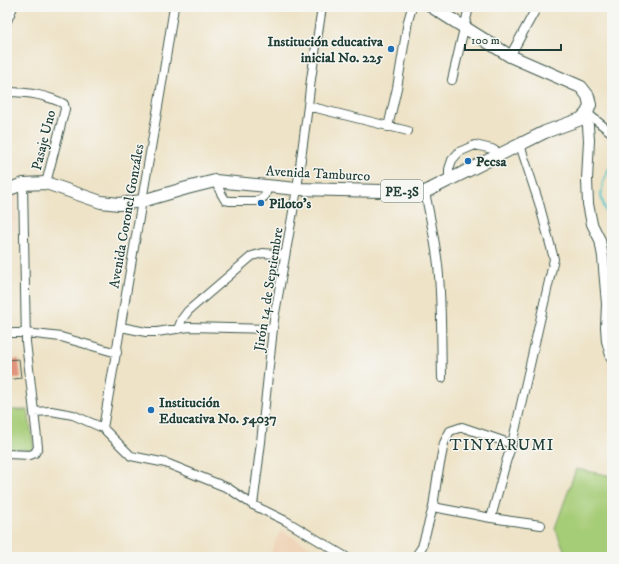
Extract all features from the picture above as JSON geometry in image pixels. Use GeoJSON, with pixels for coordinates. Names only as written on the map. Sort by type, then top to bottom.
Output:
{"type":"FeatureCollection","features":[{"type":"Feature","properties":{"kind":"highway"},"geometry":{"type":"LineString","coordinates":[[432,7],[510,56],[581,87],[588,96],[590,105],[587,113]]}},
{"type":"Feature","properties":{"kind":"highway","name":"Avenida Tamburco"},"geometry":{"type":"LineString","coordinates":[[7,190],[23,184],[46,183],[101,202],[119,204],[142,201],[215,181],[297,189],[425,192],[545,132],[581,119],[587,113]]}},
{"type":"Feature","properties":{"kind":"main road"},"geometry":{"type":"LineString","coordinates":[[587,113],[589,140],[587,180],[588,204],[592,224],[600,240],[603,257],[609,327],[607,342],[612,359]]}},
{"type":"Feature","properties":{"kind":"street"},"geometry":{"type":"LineString","coordinates":[[7,21],[13,7]]}},
{"type":"Feature","properties":{"kind":"street","name":"Avenida Coronel Gonzáles"},"geometry":{"type":"LineString","coordinates":[[103,428],[174,7]]}},
{"type":"Feature","properties":{"kind":"street","name":"Jirón 14 de Septiembre"},"geometry":{"type":"LineString","coordinates":[[253,504],[262,442],[273,329],[297,189],[322,7]]}},
{"type":"Feature","properties":{"kind":"street"},"geometry":{"type":"LineString","coordinates":[[388,127],[412,7]]}},
{"type":"Feature","properties":{"kind":"street"},"geometry":{"type":"LineString","coordinates":[[452,80],[469,7]]}},
{"type":"Feature","properties":{"kind":"street"},"geometry":{"type":"LineString","coordinates":[[510,56],[537,7]]}},
{"type":"Feature","properties":{"kind":"street","name":"Pasaje Uno"},"geometry":{"type":"LineString","coordinates":[[7,92],[30,94],[64,104],[65,109],[46,183]]}},
{"type":"Feature","properties":{"kind":"street"},"geometry":{"type":"LineString","coordinates":[[308,106],[408,131]]}},
{"type":"Feature","properties":{"kind":"street"},"geometry":{"type":"LineString","coordinates":[[587,113],[612,132]]}},
{"type":"Feature","properties":{"kind":"street"},"geometry":{"type":"LineString","coordinates":[[449,180],[449,169],[452,160],[459,152],[475,145],[492,149],[500,154]]}},
{"type":"Feature","properties":{"kind":"street"},"geometry":{"type":"LineString","coordinates":[[491,518],[512,444],[554,259],[539,202],[520,145]]}},
{"type":"Feature","properties":{"kind":"street"},"geometry":{"type":"LineString","coordinates":[[215,181],[225,200],[230,201],[260,200],[265,196],[268,186]]}},
{"type":"Feature","properties":{"kind":"street"},"geometry":{"type":"LineString","coordinates":[[7,454],[30,455],[35,453],[38,447],[26,333],[23,184]]}},
{"type":"Feature","properties":{"kind":"street"},"geometry":{"type":"LineString","coordinates":[[425,192],[438,265],[440,287],[442,378]]}},
{"type":"Feature","properties":{"kind":"street"},"geometry":{"type":"LineString","coordinates":[[178,329],[182,319],[188,311],[252,256],[263,252],[285,255]]}},
{"type":"Feature","properties":{"kind":"street"},"geometry":{"type":"LineString","coordinates":[[121,327],[146,332],[157,332],[189,327],[273,329]]}},
{"type":"Feature","properties":{"kind":"street"},"geometry":{"type":"LineString","coordinates":[[7,333],[26,333],[61,338],[116,352]]}},
{"type":"Feature","properties":{"kind":"street"},"geometry":{"type":"LineString","coordinates":[[34,412],[51,411],[73,415],[103,428],[131,456],[166,463],[228,488],[346,557]]}},
{"type":"Feature","properties":{"kind":"street"},"geometry":{"type":"LineString","coordinates":[[415,557],[422,547],[433,507],[444,443],[450,431],[462,427],[512,444]]}},
{"type":"Feature","properties":{"kind":"street"},"geometry":{"type":"LineString","coordinates":[[433,507],[491,518],[541,525]]}},
{"type":"Feature","properties":{"kind":"shaded area"},"geometry":{"type":"Polygon","coordinates":[[[17,190],[17,230],[7,231],[7,194],[17,190]]]}},
{"type":"Feature","properties":{"kind":"shaded area"},"geometry":{"type":"Polygon","coordinates":[[[280,530],[328,557],[269,557],[280,530]]]}},
{"type":"Feature","properties":{"kind":"green space"},"geometry":{"type":"Polygon","coordinates":[[[7,410],[28,410],[34,450],[7,450],[7,410]]]}},
{"type":"Feature","properties":{"kind":"green space"},"geometry":{"type":"Polygon","coordinates":[[[576,469],[612,476],[612,557],[567,557],[555,528],[576,469]]]}},
{"type":"Feature","properties":{"kind":"building"},"geometry":{"type":"Polygon","coordinates":[[[19,359],[21,378],[7,380],[7,360],[19,359]]]}},
{"type":"Feature","properties":{"kind":"waterway"},"geometry":{"type":"LineString","coordinates":[[612,162],[603,182],[601,196],[612,233]]}},
{"type":"Feature","properties":{"kind":"place","name":"Institución educativa inicial No. 225"},"geometry":{"type":"Point","coordinates":[391,49]}},
{"type":"Feature","properties":{"kind":"place","name":"Pecsa"},"geometry":{"type":"Point","coordinates":[468,161]}},
{"type":"Feature","properties":{"kind":"place","name":"Piloto's"},"geometry":{"type":"Point","coordinates":[261,203]}},
{"type":"Feature","properties":{"kind":"place","name":"Institución Educativa No. 54037"},"geometry":{"type":"Point","coordinates":[151,410]}},
{"type":"Feature","properties":{"kind":"district","name":"TINYARUMI"},"geometry":{"type":"Point","coordinates":[502,444]}}]}
